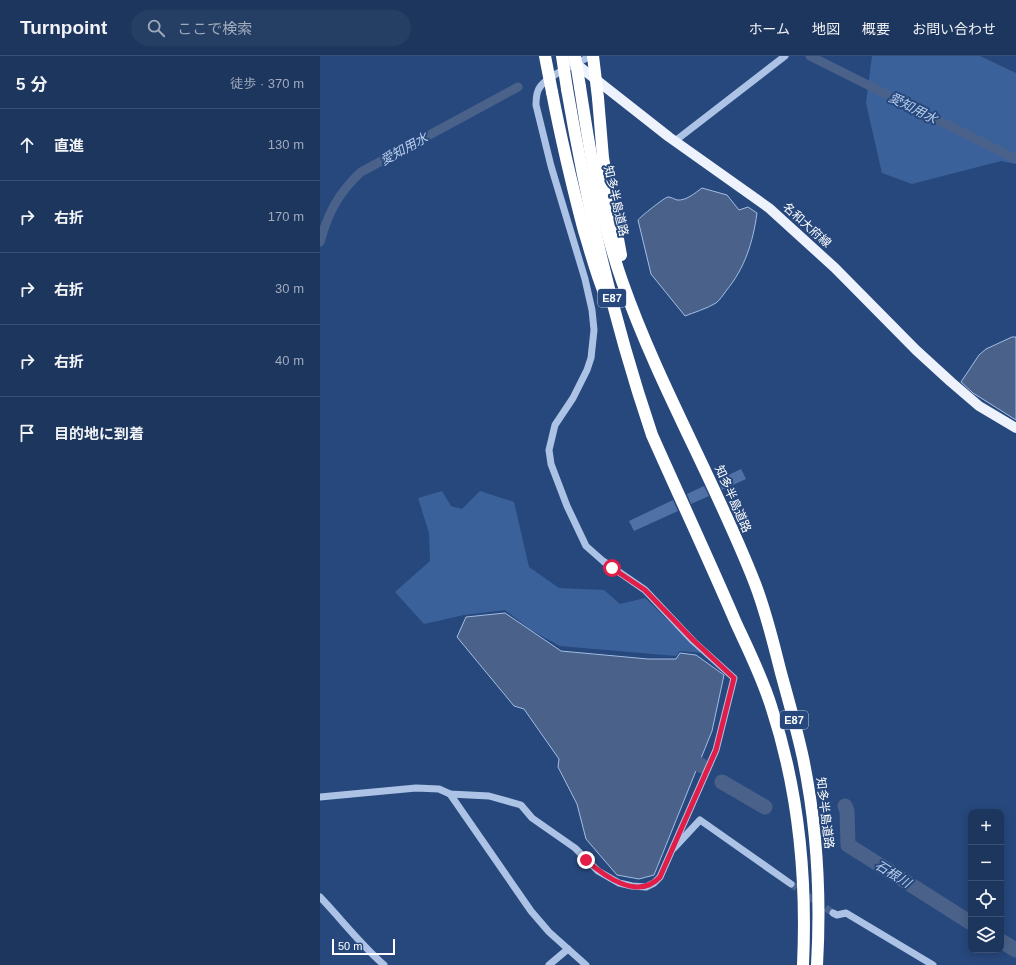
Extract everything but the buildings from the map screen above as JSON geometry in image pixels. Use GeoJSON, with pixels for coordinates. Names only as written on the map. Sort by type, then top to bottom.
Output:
{"type":"FeatureCollection","features":[{"type":"Feature","properties":{"kind":"highway"},"geometry":{"type":"LineString","coordinates":[[545,56],[564,153],[598,280],[618,323]]}},
{"type":"Feature","properties":{"kind":"highway","name":"E87"},"geometry":{"type":"LineString","coordinates":[[562,56],[591,218],[618,323],[652,436],[765,688],[780,734],[793,791],[802,858],[805,921],[803,965]]}},
{"type":"Feature","properties":{"kind":"highway"},"geometry":{"type":"LineString","coordinates":[[592,56],[598,98],[603,158],[630,303]]}},
{"type":"Feature","properties":{"kind":"highway","name":"知多半島道路"},"geometry":{"type":"LineString","coordinates":[[576,60],[589,143],[605,222],[615,259],[630,303],[648,348],[754,580],[768,625],[796,731],[808,788],[817,864],[819,921],[817,965]]}},
{"type":"Feature","properties":{"kind":"main road","name":"名和大府線"},"geometry":{"type":"LineString","coordinates":[[566,56],[576,60],[675,141],[769,208],[835,268],[916,350],[951,382],[979,406],[1016,428]]}},
{"type":"Feature","properties":{"kind":"street"},"geometry":{"type":"LineString","coordinates":[[320,797],[416,788],[439,789],[450,794],[489,796],[521,805],[532,818],[575,848],[598,871],[619,883],[646,887],[654,883],[660,877],[716,750],[734,678],[693,640],[645,590],[603,561],[586,546],[567,506],[551,464],[549,450],[555,425],[573,398],[587,370],[591,358],[594,330],[592,310],[585,279],[551,166],[536,105],[536,96],[540,86],[547,80],[576,60],[592,56]]}},
{"type":"Feature","properties":{"kind":"street"},"geometry":{"type":"LineString","coordinates":[[675,141],[787,57]]}},
{"type":"Feature","properties":{"kind":"street"},"geometry":{"type":"LineString","coordinates":[[450,794],[530,911],[549,932],[586,965]]}},
{"type":"Feature","properties":{"kind":"street"},"geometry":{"type":"LineString","coordinates":[[672,850],[677,847],[700,820],[790,884]]}},
{"type":"Feature","properties":{"kind":"street"},"geometry":{"type":"LineString","coordinates":[[320,897],[346,924],[364,947],[384,965]]}},
{"type":"Feature","properties":{"kind":"street"},"geometry":{"type":"LineString","coordinates":[[832,913],[837,915],[846,913],[934,965]]}},
{"type":"Feature","properties":{"kind":"street"},"geometry":{"type":"LineString","coordinates":[[549,965],[568,949]]}},
{"type":"Feature","properties":{"kind":"shaded area"},"geometry":{"type":"Polygon","coordinates":[[[872,56],[980,56],[1016,73],[1016,164],[1001,161],[912,184],[882,173],[866,103],[872,56]]]}},
{"type":"Feature","properties":{"kind":"shaded area"},"geometry":{"type":"Polygon","coordinates":[[[702,188],[727,195],[739,210],[748,207],[757,213],[747,254],[733,282],[716,303],[685,316],[651,274],[638,220],[668,197],[677,200],[684,199],[702,188]]]}},
{"type":"Feature","properties":{"kind":"shaded area"},"geometry":{"type":"Polygon","coordinates":[[[1012,337],[1016,337],[1016,420],[973,393],[961,382],[979,355],[986,349],[1012,337]]]}},
{"type":"Feature","properties":{"kind":"shaded area"},"geometry":{"type":"Polygon","coordinates":[[[442,491],[451,506],[462,509],[480,491],[514,502],[529,567],[559,588],[604,590],[620,604],[645,598],[702,653],[680,651],[676,656],[560,646],[531,630],[505,610],[464,615],[424,624],[395,592],[430,561],[429,533],[418,498],[442,491]]]}},
{"type":"Feature","properties":{"kind":"shaded area"},"geometry":{"type":"Polygon","coordinates":[[[505,613],[561,651],[648,659],[676,659],[680,653],[696,655],[724,675],[712,731],[654,875],[639,879],[617,875],[586,839],[577,804],[558,767],[559,759],[524,709],[514,706],[457,637],[466,617],[505,613]]]}},
{"type":"Feature","properties":{"kind":"waterway","name":"愛知用水"},"geometry":{"type":"LineString","coordinates":[[810,56],[1016,159]]}},
{"type":"Feature","properties":{"kind":"waterway","name":"愛知用水"},"geometry":{"type":"LineString","coordinates":[[320,242],[331,212],[340,195],[361,172],[518,87]]}},
{"type":"Feature","properties":{"kind":"waterway","name":"石根川"},"geometry":{"type":"LineString","coordinates":[[689,759],[702,766]]}},
{"type":"Feature","properties":{"kind":"waterway","name":"石根川"},"geometry":{"type":"LineString","coordinates":[[722,782],[765,807]]}},
{"type":"Feature","properties":{"kind":"waterway","name":"石根川"},"geometry":{"type":"LineString","coordinates":[[845,806],[847,811],[848,845],[968,921]]}},
{"type":"Feature","properties":{"kind":"waterway","name":"石根川"},"geometry":{"type":"LineString","coordinates":[[1004,943],[1016,950]]}},
{"type":"Feature","properties":{"kind":"tunnel"},"geometry":{"type":"LineString","coordinates":[[791,884],[833,913]]}},
{"type":"Feature","properties":{"kind":"route"},"geometry":{"type":"LineString","coordinates":[[586,860],[598,871],[619,883],[640,888],[654,883],[660,877],[716,750],[729,703],[734,678],[693,640],[645,590],[612,568]]}}]}
